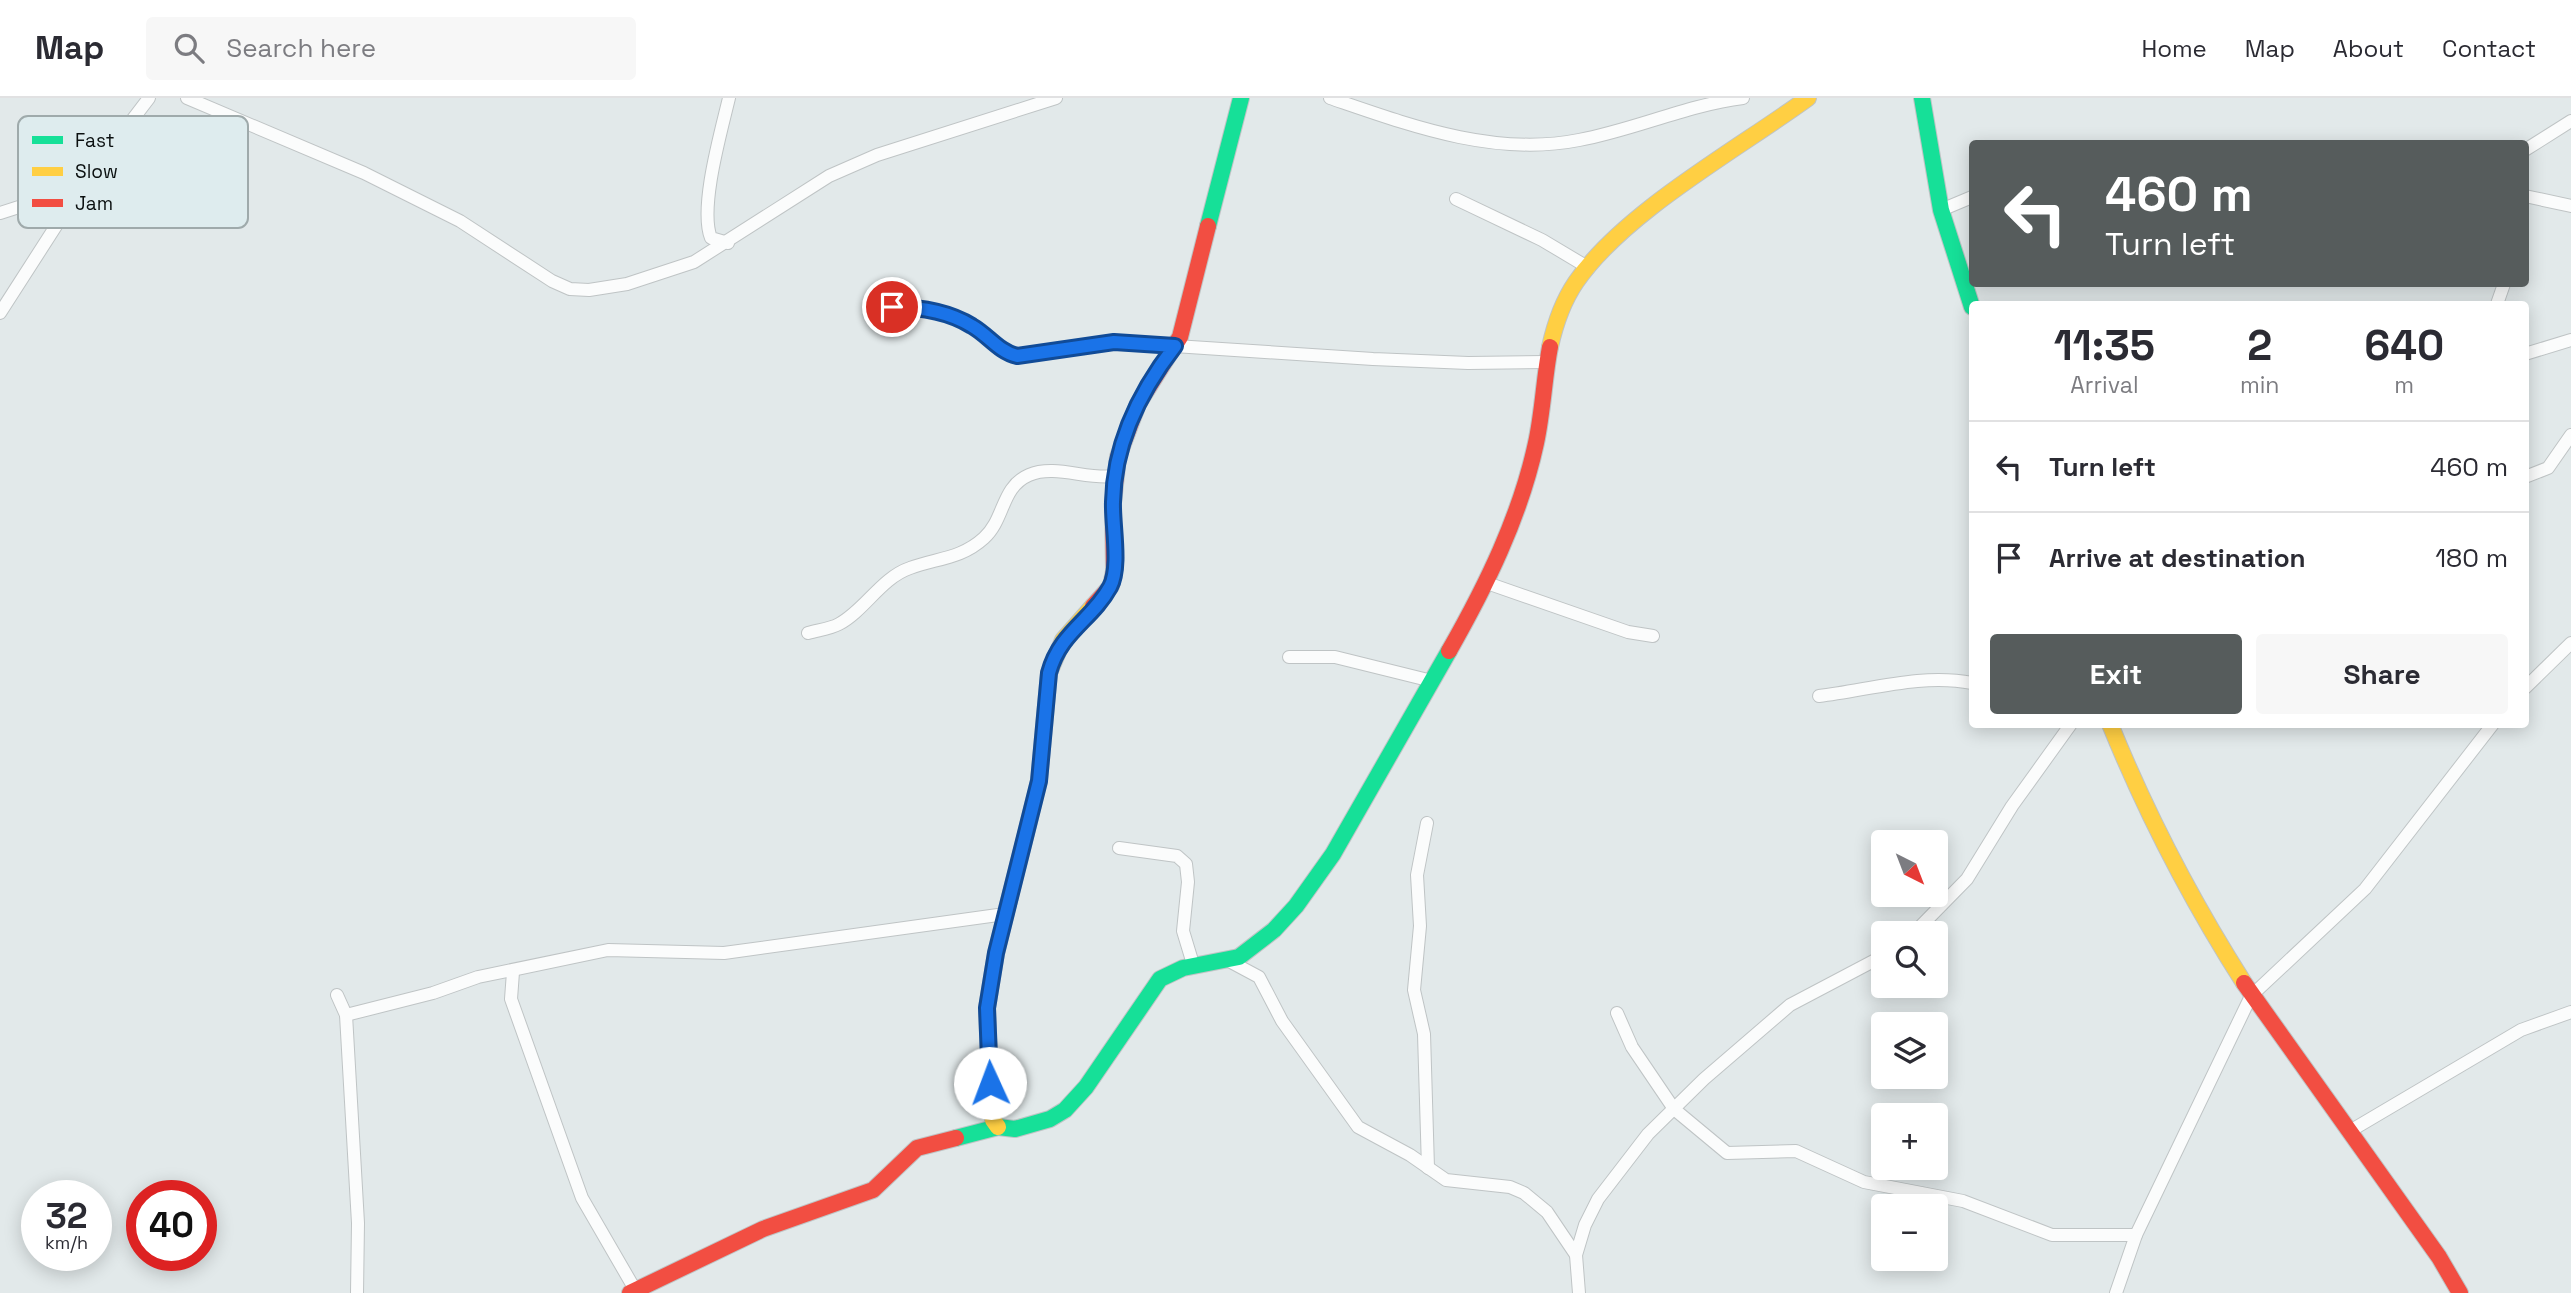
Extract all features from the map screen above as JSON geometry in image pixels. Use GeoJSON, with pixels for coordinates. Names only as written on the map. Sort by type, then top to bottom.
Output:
{"type":"FeatureCollection","features":[{"type":"Feature","properties":{"kind":"street"},"geometry":{"type":"LineString","coordinates":[[135,116],[149,98]]}},
{"type":"Feature","properties":{"kind":"street"},"geometry":{"type":"LineString","coordinates":[[187,98],[230,116]]}},
{"type":"Feature","properties":{"kind":"street"},"geometry":{"type":"LineString","coordinates":[[729,98],[716,153],[706,225],[711,238],[729,243]]}},
{"type":"Feature","properties":{"kind":"street"},"geometry":{"type":"LineString","coordinates":[[248,123],[329,157],[460,221],[552,281],[570,289],[589,290],[627,284],[667,273],[729,243],[829,176],[877,155],[1056,98]]}},
{"type":"Feature","properties":{"kind":"street"},"geometry":{"type":"LineString","coordinates":[[998,1127],[993,1120],[991,1106],[987,1008],[1005,914],[1039,781],[1054,657],[1063,640],[1111,586],[1114,571],[1114,476],[1118,457],[1138,404],[1175,346],[1186,319],[1241,98]]}},
{"type":"Feature","properties":{"kind":"street"},"geometry":{"type":"LineString","coordinates":[[1330,98],[1424,128],[1522,147],[1578,141],[1743,98]]}},
{"type":"Feature","properties":{"kind":"street"},"geometry":{"type":"LineString","coordinates":[[513,972],[511,999],[582,1198],[634,1292],[763,1228],[873,1190],[917,1147],[998,1127],[1015,1129],[1032,1125],[1065,1110],[1092,1079],[1160,979],[1174,969],[1193,964],[1231,962],[1252,949],[1315,881],[1468,622],[1507,541],[1533,460],[1545,362],[1556,321],[1575,284],[1650,208],[1808,98]]}},
{"type":"Feature","properties":{"kind":"street"},"geometry":{"type":"LineString","coordinates":[[1922,98],[1941,210],[1970,301]]}},
{"type":"Feature","properties":{"kind":"street"},"geometry":{"type":"LineString","coordinates":[[2529,147],[2571,121]]}},
{"type":"Feature","properties":{"kind":"street"},"geometry":{"type":"LineString","coordinates":[[2529,197],[2571,206]]}},
{"type":"Feature","properties":{"kind":"street"},"geometry":{"type":"LineString","coordinates":[[1941,210],[1969,198]]}},
{"type":"Feature","properties":{"kind":"street"},"geometry":{"type":"LineString","coordinates":[[1456,199],[1542,240],[1589,268]]}},
{"type":"Feature","properties":{"kind":"street"},"geometry":{"type":"LineString","coordinates":[[0,213],[18,207]]}},
{"type":"Feature","properties":{"kind":"street"},"geometry":{"type":"LineString","coordinates":[[0,313],[55,228]]}},
{"type":"Feature","properties":{"kind":"street"},"geometry":{"type":"LineString","coordinates":[[892,307],[917,307],[954,318],[971,325],[1007,354],[1017,356],[1114,342],[1468,363],[1545,362]]}},
{"type":"Feature","properties":{"kind":"street"},"geometry":{"type":"LineString","coordinates":[[2529,354],[2541,352],[2571,340]]}},
{"type":"Feature","properties":{"kind":"street"},"geometry":{"type":"LineString","coordinates":[[2529,475],[2547,468],[2571,433]]}},
{"type":"Feature","properties":{"kind":"street"},"geometry":{"type":"LineString","coordinates":[[808,633],[837,625],[892,578],[910,568],[957,557],[971,548],[995,526],[1007,493],[1022,478],[1042,471],[1091,478],[1114,476]]}},
{"type":"Feature","properties":{"kind":"street"},"geometry":{"type":"LineString","coordinates":[[1487,583],[1628,632],[1653,636]]}},
{"type":"Feature","properties":{"kind":"street"},"geometry":{"type":"LineString","coordinates":[[2529,684],[2571,643]]}},
{"type":"Feature","properties":{"kind":"street"},"geometry":{"type":"LineString","coordinates":[[1289,657],[1335,657],[1432,681]]}},
{"type":"Feature","properties":{"kind":"street"},"geometry":{"type":"LineString","coordinates":[[1819,696],[1901,683],[1946,680],[1969,682]]}},
{"type":"Feature","properties":{"kind":"street"},"geometry":{"type":"LineString","coordinates":[[1925,921],[1967,879],[2012,806],[2068,728]]}},
{"type":"Feature","properties":{"kind":"street"},"geometry":{"type":"LineString","coordinates":[[2111,728],[2130,778],[2171,859],[2251,996],[2439,1257],[2460,1293]]}},
{"type":"Feature","properties":{"kind":"street"},"geometry":{"type":"LineString","coordinates":[[2116,1293],[2136,1234],[2251,996],[2365,890],[2490,728]]}},
{"type":"Feature","properties":{"kind":"street"},"geometry":{"type":"LineString","coordinates":[[1427,822],[1417,875],[1420,926],[1415,990],[1424,1034],[1428,1168]]}},
{"type":"Feature","properties":{"kind":"street"},"geometry":{"type":"LineString","coordinates":[[1119,848],[1177,856],[1186,864],[1188,882],[1183,931],[1193,964]]}},
{"type":"Feature","properties":{"kind":"street"},"geometry":{"type":"LineString","coordinates":[[346,1015],[433,993],[478,977],[513,972],[608,950],[724,953],[1005,914]]}},
{"type":"Feature","properties":{"kind":"street"},"geometry":{"type":"LineString","coordinates":[[1231,962],[1259,977],[1289,1031],[1358,1128],[1410,1155],[1446,1180],[1510,1186],[1524,1193],[1552,1218],[1576,1255]]}},
{"type":"Feature","properties":{"kind":"street"},"geometry":{"type":"LineString","coordinates":[[1579,1293],[1576,1255],[1579,1239],[1598,1199],[1648,1134],[1790,1005],[1871,962]]}},
{"type":"Feature","properties":{"kind":"street"},"geometry":{"type":"LineString","coordinates":[[337,995],[346,1015],[358,1223],[357,1293]]}},
{"type":"Feature","properties":{"kind":"street"},"geometry":{"type":"LineString","coordinates":[[2350,1131],[2521,1030],[2571,1012]]}},
{"type":"Feature","properties":{"kind":"street"},"geometry":{"type":"LineString","coordinates":[[1617,1013],[1632,1047],[1674,1109],[1727,1153],[1776,1149],[1796,1151],[1864,1182],[1963,1201],[2052,1235],[2136,1234]]}},
{"type":"Feature","properties":{"kind":"traffic: fast"},"geometry":{"type":"LineString","coordinates":[[1208,226],[1241,98]]}},
{"type":"Feature","properties":{"kind":"traffic: fast"},"geometry":{"type":"LineString","coordinates":[[1922,98],[1941,210],[1970,301]]}},
{"type":"Feature","properties":{"kind":"traffic: fast"},"geometry":{"type":"LineString","coordinates":[[956,1138],[998,1127],[1015,1129],[1050,1119],[1065,1110],[1086,1087],[1160,979],[1183,968],[1239,957],[1274,930],[1296,906],[1333,854],[1449,651]]}},
{"type":"Feature","properties":{"kind":"traffic: slow"},"geometry":{"type":"LineString","coordinates":[[1550,347],[1560,313],[1571,289],[1597,256],[1652,206],[1808,98]]}},
{"type":"Feature","properties":{"kind":"traffic: slow"},"geometry":{"type":"LineString","coordinates":[[998,1127],[993,1120],[991,1106],[987,1008],[996,953],[1039,781],[1049,673],[1063,640],[1093,606]]}},
{"type":"Feature","properties":{"kind":"traffic: slow"},"geometry":{"type":"LineString","coordinates":[[2112,728],[2171,856],[2244,983]]}},
{"type":"Feature","properties":{"kind":"traffic: jam"},"geometry":{"type":"LineString","coordinates":[[1093,606],[1111,586],[1114,571],[1113,503],[1118,457],[1138,404],[1180,337],[1208,226]]}},
{"type":"Feature","properties":{"kind":"traffic: jam"},"geometry":{"type":"LineString","coordinates":[[1449,651],[1489,576],[1521,498],[1538,431],[1550,347]]}},
{"type":"Feature","properties":{"kind":"traffic: jam"},"geometry":{"type":"LineString","coordinates":[[2244,983],[2439,1257],[2460,1293]]}},
{"type":"Feature","properties":{"kind":"traffic: jam"},"geometry":{"type":"LineString","coordinates":[[630,1293],[763,1229],[873,1190],[917,1148],[956,1138]]}},
{"type":"Feature","properties":{"kind":"route"},"geometry":{"type":"LineString","coordinates":[[892,307],[917,307],[954,318],[971,325],[1007,354],[1017,356],[1114,342],[1175,346],[1138,404],[1118,457],[1114,476],[1114,571],[1111,586],[1063,640],[1049,673],[1045,748],[1039,781],[996,953],[987,1008],[990,1083]]}}]}
